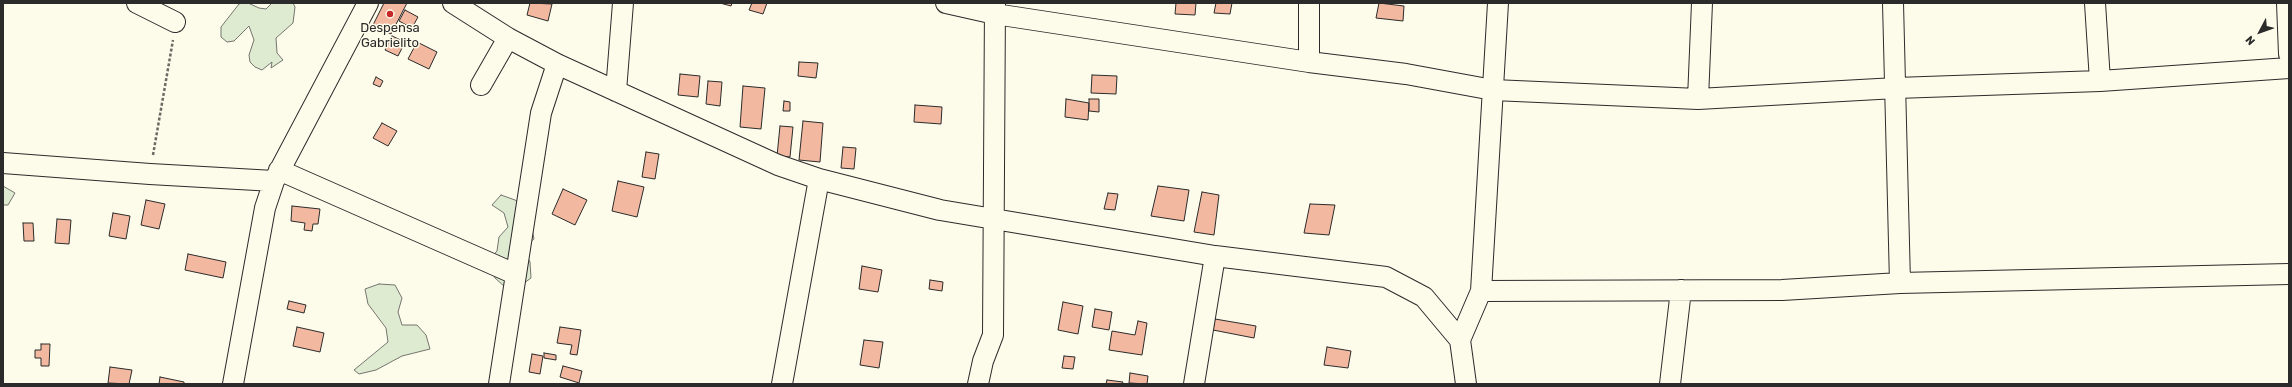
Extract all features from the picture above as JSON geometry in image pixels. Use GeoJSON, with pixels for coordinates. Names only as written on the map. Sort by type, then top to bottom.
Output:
{"type":"FeatureCollection","features":[{"type":"Feature","properties":{"kind":"street"},"geometry":{"type":"LineString","coordinates":[[137,3],[175,22]]}},
{"type":"Feature","properties":{"kind":"street"},"geometry":{"type":"LineString","coordinates":[[233,384],[265,208],[276,175],[368,3]]}},
{"type":"Feature","properties":{"kind":"street"},"geometry":{"type":"LineString","coordinates":[[452,3],[508,38],[557,64],[778,165],[819,179],[940,210],[1214,256],[1386,277],[1424,297],[1460,340]]}},
{"type":"Feature","properties":{"kind":"street"},"geometry":{"type":"LineString","coordinates":[[616,91],[623,3]]}},
{"type":"Feature","properties":{"kind":"street"},"geometry":{"type":"LineString","coordinates":[[946,3],[995,8],[1309,62],[1406,74],[1493,90],[1698,99],[1896,88],[2100,81],[2289,68]]}},
{"type":"Feature","properties":{"kind":"street"},"geometry":{"type":"LineString","coordinates":[[1309,3],[1309,62]]}},
{"type":"Feature","properties":{"kind":"street"},"geometry":{"type":"LineString","coordinates":[[1466,384],[1460,340],[1481,291],[1498,3]]}},
{"type":"Feature","properties":{"kind":"street"},"geometry":{"type":"LineString","coordinates":[[1698,99],[1702,3]]}},
{"type":"Feature","properties":{"kind":"street"},"geometry":{"type":"LineString","coordinates":[[1893,3],[1900,284]]}},
{"type":"Feature","properties":{"kind":"street"},"geometry":{"type":"LineString","coordinates":[[2095,3],[2100,81]]}},
{"type":"Feature","properties":{"kind":"street"},"geometry":{"type":"LineString","coordinates":[[2287,3],[2289,54]]}},
{"type":"Feature","properties":{"kind":"street"},"geometry":{"type":"LineString","coordinates":[[978,384],[983,362],[993,335],[995,8]]}},
{"type":"Feature","properties":{"kind":"street"},"geometry":{"type":"LineString","coordinates":[[481,85],[508,38]]}},
{"type":"Feature","properties":{"kind":"street"},"geometry":{"type":"LineString","coordinates":[[498,384],[541,113],[557,64]]}},
{"type":"Feature","properties":{"kind":"street"},"geometry":{"type":"LineString","coordinates":[[3,163],[150,174],[276,175],[515,274]]}},
{"type":"Feature","properties":{"kind":"street"},"geometry":{"type":"LineString","coordinates":[[782,384],[819,179]]}},
{"type":"Feature","properties":{"kind":"street"},"geometry":{"type":"LineString","coordinates":[[1194,384],[1214,256]]}},
{"type":"Feature","properties":{"kind":"street"},"geometry":{"type":"LineString","coordinates":[[1481,291],[1782,290],[1900,284],[2289,274]]}},
{"type":"Feature","properties":{"kind":"street"},"geometry":{"type":"LineString","coordinates":[[1670,384],[1681,290]]}},
{"type":"Feature","properties":{"kind":"path"},"geometry":{"type":"LineString","coordinates":[[150,174],[175,22]]}},
{"type":"Feature","properties":{"kind":"green space"},"geometry":{"type":"Polygon","coordinates":[[[248,3],[259,8],[266,9],[272,3],[293,3],[295,7],[293,23],[276,38],[277,53],[283,60],[271,68],[272,62],[262,70],[255,67],[250,62],[249,55],[254,40],[249,26],[234,41],[227,42],[221,37],[221,27],[239,4],[248,3]]]}},
{"type":"Feature","properties":{"kind":"green space"},"geometry":{"type":"Polygon","coordinates":[[[3,186],[15,193],[8,205],[3,205],[3,186]]]}},
{"type":"Feature","properties":{"kind":"green space"},"geometry":{"type":"Polygon","coordinates":[[[501,195],[515,200],[528,208],[534,239],[523,248],[530,262],[531,278],[520,286],[505,287],[495,278],[488,261],[497,251],[499,237],[508,227],[504,213],[492,205],[501,195]]]}},
{"type":"Feature","properties":{"kind":"green space"},"geometry":{"type":"Polygon","coordinates":[[[379,284],[395,285],[402,298],[398,312],[402,325],[417,325],[426,335],[430,349],[402,356],[376,370],[359,374],[354,370],[388,342],[386,328],[368,304],[365,289],[379,284]]]}},
{"type":"Feature","properties":{"kind":"building","name":"Despensa Gabrielito"},"geometry":{"type":"Polygon","coordinates":[[[384,3],[407,3],[391,34],[373,25],[384,3]]]}},
{"type":"Feature","properties":{"kind":"building"},"geometry":{"type":"Polygon","coordinates":[[[530,3],[552,4],[548,21],[527,15],[530,3]]]}},
{"type":"Feature","properties":{"kind":"building"},"geometry":{"type":"Polygon","coordinates":[[[720,3],[732,3],[731,6],[720,3]]]}},
{"type":"Feature","properties":{"kind":"building"},"geometry":{"type":"Polygon","coordinates":[[[752,3],[767,3],[763,14],[749,10],[752,3]]]}},
{"type":"Feature","properties":{"kind":"building"},"geometry":{"type":"Polygon","coordinates":[[[1176,3],[1196,3],[1195,15],[1175,14],[1176,3]]]}},
{"type":"Feature","properties":{"kind":"building"},"geometry":{"type":"Polygon","coordinates":[[[1216,3],[1232,3],[1230,14],[1214,13],[1216,3]]]}},
{"type":"Feature","properties":{"kind":"building"},"geometry":{"type":"Polygon","coordinates":[[[1379,3],[1404,6],[1403,21],[1376,18],[1379,3]]]}},
{"type":"Feature","properties":{"kind":"building"},"geometry":{"type":"Polygon","coordinates":[[[405,10],[418,17],[412,28],[399,21],[405,10]]]}},
{"type":"Feature","properties":{"kind":"building"},"geometry":{"type":"Polygon","coordinates":[[[392,36],[405,42],[398,56],[385,50],[392,36]]]}},
{"type":"Feature","properties":{"kind":"building"},"geometry":{"type":"Polygon","coordinates":[[[417,42],[437,52],[429,69],[408,59],[417,42]]]}},
{"type":"Feature","properties":{"kind":"building"},"geometry":{"type":"Polygon","coordinates":[[[799,62],[818,63],[816,78],[798,76],[799,62]]]}},
{"type":"Feature","properties":{"kind":"building"},"geometry":{"type":"Polygon","coordinates":[[[680,74],[700,76],[698,97],[678,95],[680,74]]]}},
{"type":"Feature","properties":{"kind":"building"},"geometry":{"type":"Polygon","coordinates":[[[1092,75],[1117,76],[1116,94],[1091,93],[1092,75]]]}},
{"type":"Feature","properties":{"kind":"building"},"geometry":{"type":"Polygon","coordinates":[[[376,77],[383,81],[380,87],[373,84],[376,77]]]}},
{"type":"Feature","properties":{"kind":"building"},"geometry":{"type":"Polygon","coordinates":[[[708,81],[722,82],[720,106],[706,104],[708,81]]]}},
{"type":"Feature","properties":{"kind":"building"},"geometry":{"type":"Polygon","coordinates":[[[743,86],[765,88],[761,129],[740,127],[743,86]]]}},
{"type":"Feature","properties":{"kind":"building"},"geometry":{"type":"Polygon","coordinates":[[[1066,99],[1089,103],[1088,120],[1065,117],[1066,99]]]}},
{"type":"Feature","properties":{"kind":"building"},"geometry":{"type":"Polygon","coordinates":[[[1089,99],[1099,99],[1099,112],[1089,111],[1089,99]]]}},
{"type":"Feature","properties":{"kind":"building"},"geometry":{"type":"Polygon","coordinates":[[[784,101],[790,102],[790,111],[783,111],[784,101]]]}},
{"type":"Feature","properties":{"kind":"building"},"geometry":{"type":"Polygon","coordinates":[[[915,105],[942,107],[941,124],[914,122],[915,105]]]}},
{"type":"Feature","properties":{"kind":"building"},"geometry":{"type":"Polygon","coordinates":[[[803,121],[823,123],[820,162],[799,160],[803,121]]]}},
{"type":"Feature","properties":{"kind":"building"},"geometry":{"type":"Polygon","coordinates":[[[382,123],[397,131],[388,146],[373,138],[382,123]]]}},
{"type":"Feature","properties":{"kind":"building"},"geometry":{"type":"Polygon","coordinates":[[[780,126],[793,127],[790,157],[777,156],[780,126]]]}},
{"type":"Feature","properties":{"kind":"building"},"geometry":{"type":"Polygon","coordinates":[[[843,147],[856,148],[854,169],[841,168],[843,147]]]}},
{"type":"Feature","properties":{"kind":"building"},"geometry":{"type":"Polygon","coordinates":[[[646,152],[659,154],[655,179],[642,177],[646,152]]]}},
{"type":"Feature","properties":{"kind":"building"},"geometry":{"type":"Polygon","coordinates":[[[618,181],[644,187],[637,217],[612,211],[618,181]]]}},
{"type":"Feature","properties":{"kind":"building"},"geometry":{"type":"Polygon","coordinates":[[[1158,186],[1189,190],[1184,221],[1151,216],[1158,186]]]}},
{"type":"Feature","properties":{"kind":"building"},"geometry":{"type":"Polygon","coordinates":[[[563,189],[587,200],[575,225],[552,214],[563,189]]]}},
{"type":"Feature","properties":{"kind":"building"},"geometry":{"type":"Polygon","coordinates":[[[1202,192],[1219,195],[1214,235],[1194,232],[1202,192]]]}},
{"type":"Feature","properties":{"kind":"building"},"geometry":{"type":"Polygon","coordinates":[[[1108,193],[1118,194],[1115,210],[1104,209],[1108,193]]]}},
{"type":"Feature","properties":{"kind":"building"},"geometry":{"type":"Polygon","coordinates":[[[146,200],[165,204],[159,229],[141,225],[146,200]]]}},
{"type":"Feature","properties":{"kind":"building"},"geometry":{"type":"Polygon","coordinates":[[[1310,204],[1335,205],[1329,235],[1304,233],[1310,204]]]}},
{"type":"Feature","properties":{"kind":"building"},"geometry":{"type":"Polygon","coordinates":[[[292,206],[320,209],[318,224],[313,224],[312,231],[304,230],[305,223],[291,221],[292,206]]]}},
{"type":"Feature","properties":{"kind":"building"},"geometry":{"type":"Polygon","coordinates":[[[113,213],[130,216],[126,239],[109,236],[113,213]]]}},
{"type":"Feature","properties":{"kind":"building"},"geometry":{"type":"Polygon","coordinates":[[[57,219],[71,220],[69,244],[55,243],[57,219]]]}},
{"type":"Feature","properties":{"kind":"building"},"geometry":{"type":"Polygon","coordinates":[[[23,223],[33,223],[34,241],[24,241],[23,223]]]}},
{"type":"Feature","properties":{"kind":"building"},"geometry":{"type":"Polygon","coordinates":[[[188,254],[226,262],[223,278],[185,270],[188,254]]]}},
{"type":"Feature","properties":{"kind":"building"},"geometry":{"type":"Polygon","coordinates":[[[862,266],[882,270],[878,292],[859,289],[862,266]]]}},
{"type":"Feature","properties":{"kind":"building"},"geometry":{"type":"Polygon","coordinates":[[[930,280],[943,282],[942,291],[929,289],[930,280]]]}},
{"type":"Feature","properties":{"kind":"building"},"geometry":{"type":"Polygon","coordinates":[[[289,301],[306,305],[304,313],[287,309],[289,301]]]}},
{"type":"Feature","properties":{"kind":"building"},"geometry":{"type":"Polygon","coordinates":[[[1063,302],[1083,306],[1078,334],[1058,330],[1063,302]]]}},
{"type":"Feature","properties":{"kind":"building"},"geometry":{"type":"Polygon","coordinates":[[[1095,309],[1112,312],[1109,330],[1092,327],[1095,309]]]}},
{"type":"Feature","properties":{"kind":"building"},"geometry":{"type":"Polygon","coordinates":[[[1215,319],[1256,326],[1254,338],[1213,330],[1215,319]]]}},
{"type":"Feature","properties":{"kind":"building"},"geometry":{"type":"Polygon","coordinates":[[[1138,321],[1147,323],[1142,355],[1109,350],[1112,331],[1135,335],[1138,321]]]}},
{"type":"Feature","properties":{"kind":"building"},"geometry":{"type":"Polygon","coordinates":[[[297,327],[324,333],[320,352],[293,346],[297,327]]]}},
{"type":"Feature","properties":{"kind":"building"},"geometry":{"type":"Polygon","coordinates":[[[560,327],[581,330],[577,355],[570,354],[572,345],[557,343],[560,327]]]}},
{"type":"Feature","properties":{"kind":"building"},"geometry":{"type":"Polygon","coordinates":[[[864,340],[883,342],[879,368],[860,365],[864,340]]]}},
{"type":"Feature","properties":{"kind":"building"},"geometry":{"type":"Polygon","coordinates":[[[41,344],[50,344],[49,366],[41,366],[41,358],[35,358],[35,350],[41,350],[41,344]]]}},
{"type":"Feature","properties":{"kind":"building"},"geometry":{"type":"Polygon","coordinates":[[[1327,347],[1351,351],[1348,368],[1324,365],[1327,347]]]}},
{"type":"Feature","properties":{"kind":"building"},"geometry":{"type":"Polygon","coordinates":[[[544,353],[556,355],[556,360],[544,358],[544,353]]]}},
{"type":"Feature","properties":{"kind":"building"},"geometry":{"type":"Polygon","coordinates":[[[532,354],[543,356],[540,374],[529,372],[532,354]]]}},
{"type":"Feature","properties":{"kind":"building"},"geometry":{"type":"Polygon","coordinates":[[[1064,356],[1075,357],[1073,369],[1062,368],[1064,356]]]}},
{"type":"Feature","properties":{"kind":"building"},"geometry":{"type":"Polygon","coordinates":[[[563,366],[582,371],[579,383],[560,377],[563,366]]]}},
{"type":"Feature","properties":{"kind":"building"},"geometry":{"type":"Polygon","coordinates":[[[110,367],[132,370],[129,384],[108,383],[110,367]]]}},
{"type":"Feature","properties":{"kind":"building"},"geometry":{"type":"Polygon","coordinates":[[[1130,373],[1148,376],[1147,384],[1129,383],[1130,373]]]}},
{"type":"Feature","properties":{"kind":"building"},"geometry":{"type":"Polygon","coordinates":[[[160,377],[184,382],[184,384],[159,384],[160,377]]]}},
{"type":"Feature","properties":{"kind":"building"},"geometry":{"type":"Polygon","coordinates":[[[1107,380],[1123,382],[1122,384],[1106,384],[1107,380]]]}},
{"type":"Feature","properties":{"kind":"place","name":"Despensa Gabrielito"},"geometry":{"type":"Point","coordinates":[390,14]}}]}
